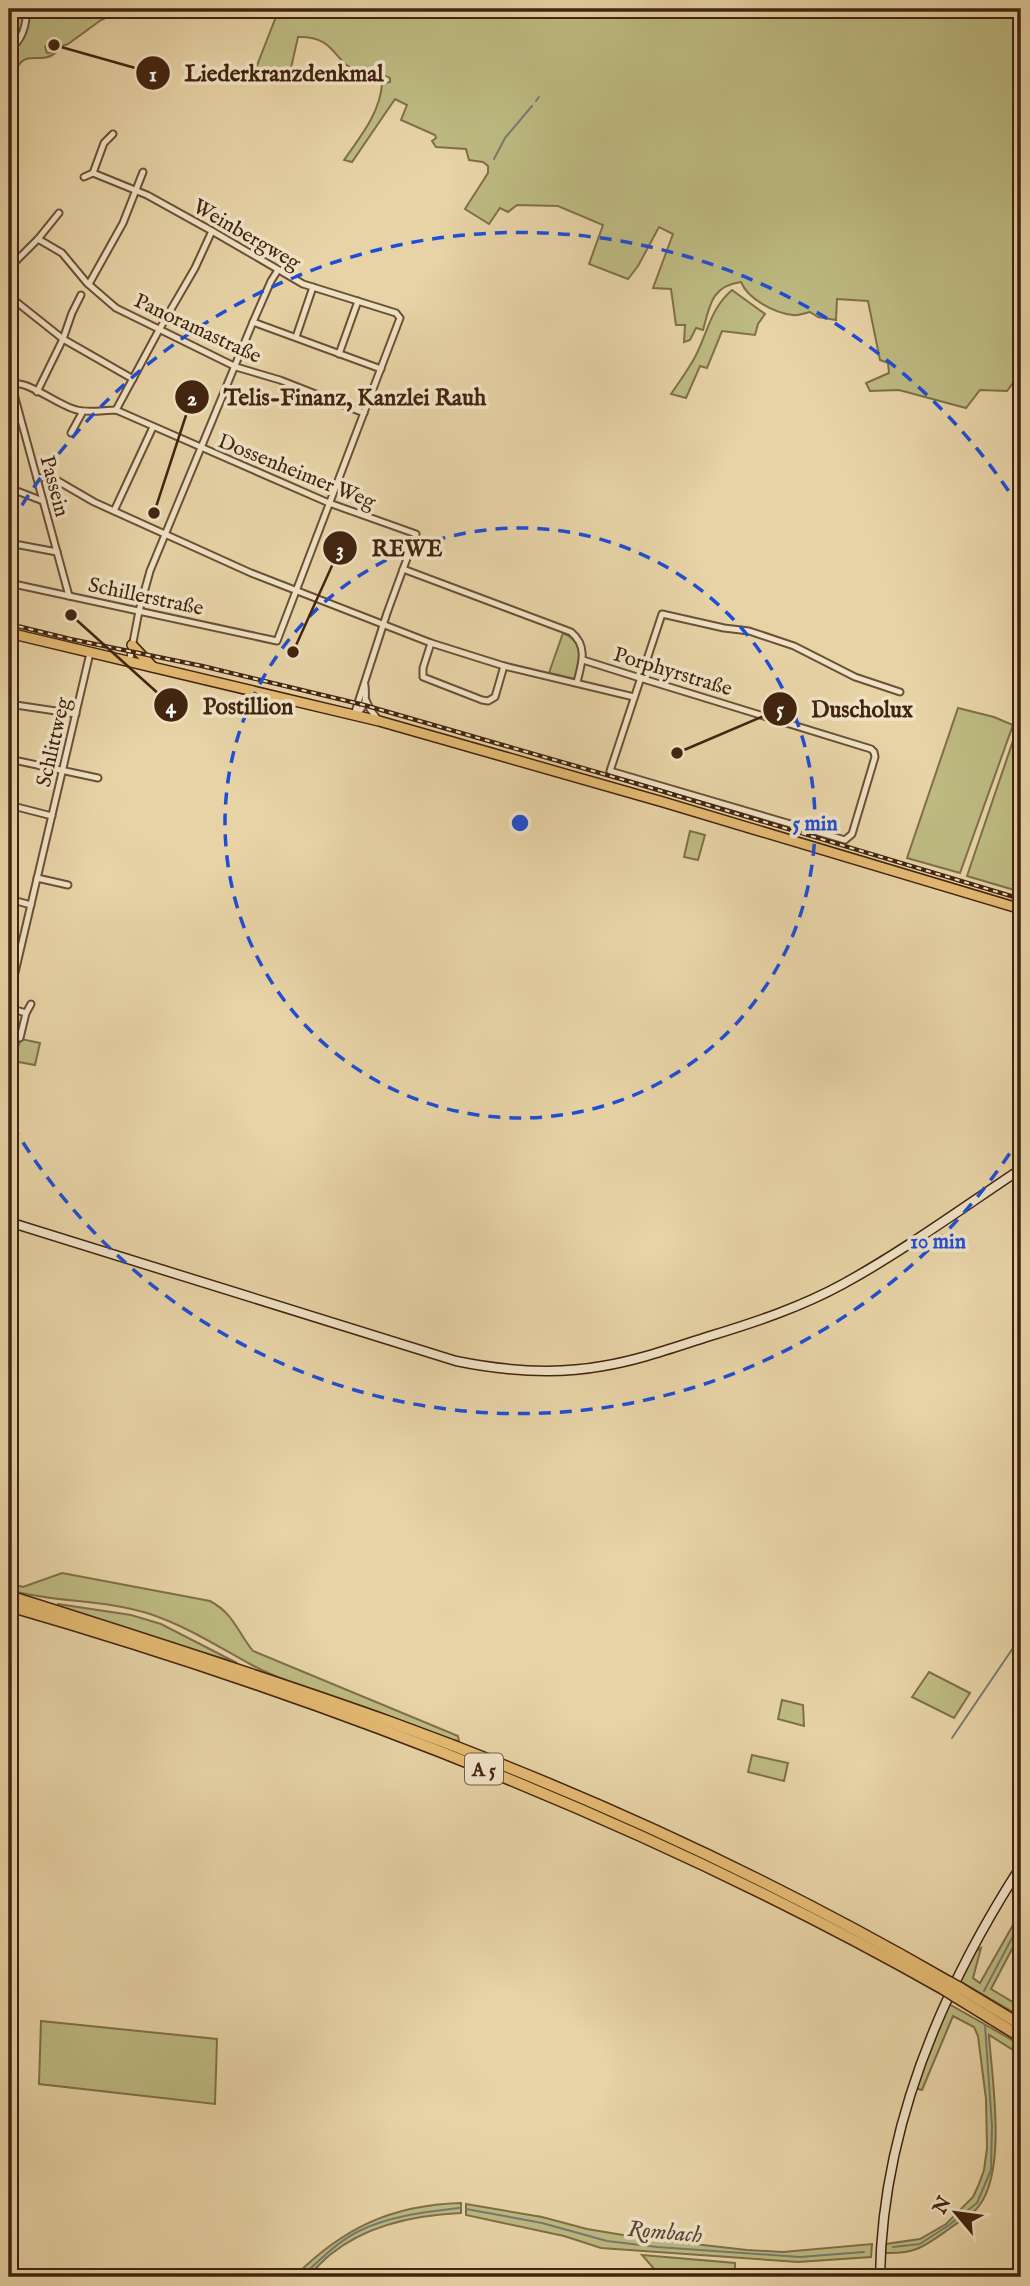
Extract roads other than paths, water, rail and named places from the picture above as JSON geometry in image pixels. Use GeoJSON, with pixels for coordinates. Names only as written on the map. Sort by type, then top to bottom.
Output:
{"type":"FeatureCollection","features":[{"type":"Feature","properties":{"kind":"highway","name":"A 5"},"geometry":{"type":"LineString","coordinates":[[9,1596],[225,1664],[518,1772],[630,1819],[737,1869],[868,1936],[947,1986]]}},
{"type":"Feature","properties":{"kind":"highway","name":"A 5"},"geometry":{"type":"LineString","coordinates":[[9,1606],[159,1652],[331,1711],[555,1797],[799,1910],[1021,2025]]}},
{"type":"Feature","properties":{"kind":"highway","name":"A 5"},"geometry":{"type":"LineString","coordinates":[[958,1992],[1021,2037]]}},
{"type":"Feature","properties":{"kind":"main road"},"geometry":{"type":"LineString","coordinates":[[9,633],[379,721],[650,798],[1021,909]]}},
{"type":"Feature","properties":{"kind":"main road"},"geometry":{"type":"LineString","coordinates":[[132,645],[155,668]]}},
{"type":"Feature","properties":{"kind":"street"},"geometry":{"type":"LineString","coordinates":[[9,50],[22,35],[27,9]]}},
{"type":"Feature","properties":{"kind":"street"},"geometry":{"type":"LineString","coordinates":[[84,177],[93,173],[104,143],[113,134]]}},
{"type":"Feature","properties":{"kind":"street"},"geometry":{"type":"LineString","coordinates":[[89,284],[118,232],[144,172]]}},
{"type":"Feature","properties":{"kind":"street","name":"Weinbergweg"},"geometry":{"type":"LineString","coordinates":[[93,173],[135,190],[313,287],[399,315],[400,319],[381,369]]}},
{"type":"Feature","properties":{"kind":"street"},"geometry":{"type":"LineString","coordinates":[[9,268],[59,213]]}},
{"type":"Feature","properties":{"kind":"street"},"geometry":{"type":"LineString","coordinates":[[116,410],[195,268],[212,230]]}},
{"type":"Feature","properties":{"kind":"street","name":"Panoramastraße"},"geometry":{"type":"LineString","coordinates":[[38,239],[62,253],[100,296],[159,330],[236,367],[280,380],[364,413]]}},
{"type":"Feature","properties":{"kind":"street"},"geometry":{"type":"LineString","coordinates":[[129,663],[150,571],[253,322],[278,270]]}},
{"type":"Feature","properties":{"kind":"street"},"geometry":{"type":"LineString","coordinates":[[296,338],[313,287]]}},
{"type":"Feature","properties":{"kind":"street"},"geometry":{"type":"LineString","coordinates":[[37,392],[81,295]]}},
{"type":"Feature","properties":{"kind":"street"},"geometry":{"type":"LineString","coordinates":[[9,296],[63,339],[133,379]]}},
{"type":"Feature","properties":{"kind":"street"},"geometry":{"type":"LineString","coordinates":[[339,354],[358,301]]}},
{"type":"Feature","properties":{"kind":"street"},"geometry":{"type":"LineString","coordinates":[[253,322],[381,369],[296,591]]}},
{"type":"Feature","properties":{"kind":"street","name":"Passein"},"geometry":{"type":"LineString","coordinates":[[9,376],[69,596]]}},
{"type":"Feature","properties":{"kind":"street","name":"Dossenheimer Weg"},"geometry":{"type":"LineString","coordinates":[[11,384],[20,383],[80,411],[116,410],[330,503],[416,534],[403,569]]}},
{"type":"Feature","properties":{"kind":"street"},"geometry":{"type":"LineString","coordinates":[[71,433],[82,414],[80,411]]}},
{"type":"Feature","properties":{"kind":"street"},"geometry":{"type":"LineString","coordinates":[[114,511],[153,427]]}},
{"type":"Feature","properties":{"kind":"street"},"geometry":{"type":"LineString","coordinates":[[37,478],[51,477],[164,535],[296,591],[431,643],[504,666],[634,697],[663,614],[748,631],[802,649],[855,677],[900,692]]}},
{"type":"Feature","properties":{"kind":"street"},"geometry":{"type":"LineString","coordinates":[[9,488],[43,501]]}},
{"type":"Feature","properties":{"kind":"street"},"geometry":{"type":"LineString","coordinates":[[9,542],[57,552]]}},
{"type":"Feature","properties":{"kind":"street"},"geometry":{"type":"LineString","coordinates":[[354,715],[403,569],[571,632],[580,642],[583,660],[577,682]]}},
{"type":"Feature","properties":{"kind":"street","name":"Schillerstraße"},"geometry":{"type":"LineString","coordinates":[[9,583],[277,641],[296,591]]}},
{"type":"Feature","properties":{"kind":"street"},"geometry":{"type":"LineString","coordinates":[[431,643],[423,677],[482,700],[488,701],[495,697],[504,666]]}},
{"type":"Feature","properties":{"kind":"street","name":"Schlittweg"},"geometry":{"type":"LineString","coordinates":[[9,998],[90,653]]}},
{"type":"Feature","properties":{"kind":"street","name":"Porphyrstraße"},"geometry":{"type":"LineString","coordinates":[[583,660],[871,749],[874,752],[874,760],[852,834],[845,839],[610,771],[634,697]]}},
{"type":"Feature","properties":{"kind":"street"},"geometry":{"type":"LineString","coordinates":[[365,682],[366,699],[379,721]]}},
{"type":"Feature","properties":{"kind":"street"},"geometry":{"type":"LineString","coordinates":[[354,715],[362,711],[366,699]]}},
{"type":"Feature","properties":{"kind":"street"},"geometry":{"type":"LineString","coordinates":[[9,704],[76,714]]}},
{"type":"Feature","properties":{"kind":"street"},"geometry":{"type":"LineString","coordinates":[[9,758],[98,778]]}},
{"type":"Feature","properties":{"kind":"street"},"geometry":{"type":"LineString","coordinates":[[9,805],[52,816]]}},
{"type":"Feature","properties":{"kind":"street"},"geometry":{"type":"LineString","coordinates":[[37,878],[68,885]]}},
{"type":"Feature","properties":{"kind":"street"},"geometry":{"type":"LineString","coordinates":[[9,900],[31,905]]}},
{"type":"Feature","properties":{"kind":"street"},"geometry":{"type":"LineString","coordinates":[[20,1038],[31,1004]]}},
{"type":"Feature","properties":{"kind":"street"},"geometry":{"type":"LineString","coordinates":[[9,1008],[26,1013]]}},
{"type":"Feature","properties":{"kind":"street"},"geometry":{"type":"LineString","coordinates":[[9,1080],[9,1090]]}},
{"type":"Feature","properties":{"kind":"street"},"geometry":{"type":"LineString","coordinates":[[9,1222],[456,1361],[514,1370],[579,1370],[654,1354],[740,1327],[810,1300],[881,1262],[1021,1169]]}},
{"type":"Feature","properties":{"kind":"street"},"geometry":{"type":"LineString","coordinates":[[880,2277],[882,2227],[889,2171],[914,2081],[945,2004],[975,1942],[1021,1866]]}},
{"type":"Feature","properties":{"kind":"waterway"},"geometry":{"type":"LineString","coordinates":[[536,101],[539,97]]}},
{"type":"Feature","properties":{"kind":"waterway"},"geometry":{"type":"LineString","coordinates":[[494,159],[505,138],[532,106]]}},
{"type":"Feature","properties":{"kind":"waterway"},"geometry":{"type":"LineString","coordinates":[[1014,1646],[1021,1636]]}},
{"type":"Feature","properties":{"kind":"waterway"},"geometry":{"type":"LineString","coordinates":[[952,1738],[1013,1648]]}},
{"type":"Feature","properties":{"kind":"waterway"},"geometry":{"type":"LineString","coordinates":[[984,1991],[1021,1921]]}},
{"type":"Feature","properties":{"kind":"waterway","name":"Rombach"},"geometry":{"type":"LineString","coordinates":[[893,2247],[920,2244],[949,2225],[977,2203],[991,2170],[992,2126],[985,2025]]}},
{"type":"Feature","properties":{"kind":"waterway","name":"Rombach"},"geometry":{"type":"LineString","coordinates":[[301,2277],[342,2241],[357,2232],[407,2216],[460,2208]]}},
{"type":"Feature","properties":{"kind":"waterway","name":"Rombach"},"geometry":{"type":"LineString","coordinates":[[466,2209],[542,2223],[607,2241],[657,2247],[800,2257],[864,2252]]}},
{"type":"Feature","properties":{"kind":"railway"},"geometry":{"type":"LineString","coordinates":[[9,624],[364,705],[1021,899]]}},
{"type":"Feature","properties":{"kind":"place","name":"Liederkranzdenkmal"},"geometry":{"type":"Point","coordinates":[54,45]}},
{"type":"Feature","properties":{"kind":"place","name":"Telis-Finanz, Kanzlei Rauh"},"geometry":{"type":"Point","coordinates":[154,513]}},
{"type":"Feature","properties":{"kind":"place","name":"Postillion"},"geometry":{"type":"Point","coordinates":[71,615]}},
{"type":"Feature","properties":{"kind":"place","name":"REWE"},"geometry":{"type":"Point","coordinates":[293,652]}},
{"type":"Feature","properties":{"kind":"place","name":"Duscholux"},"geometry":{"type":"Point","coordinates":[677,753]}}]}
